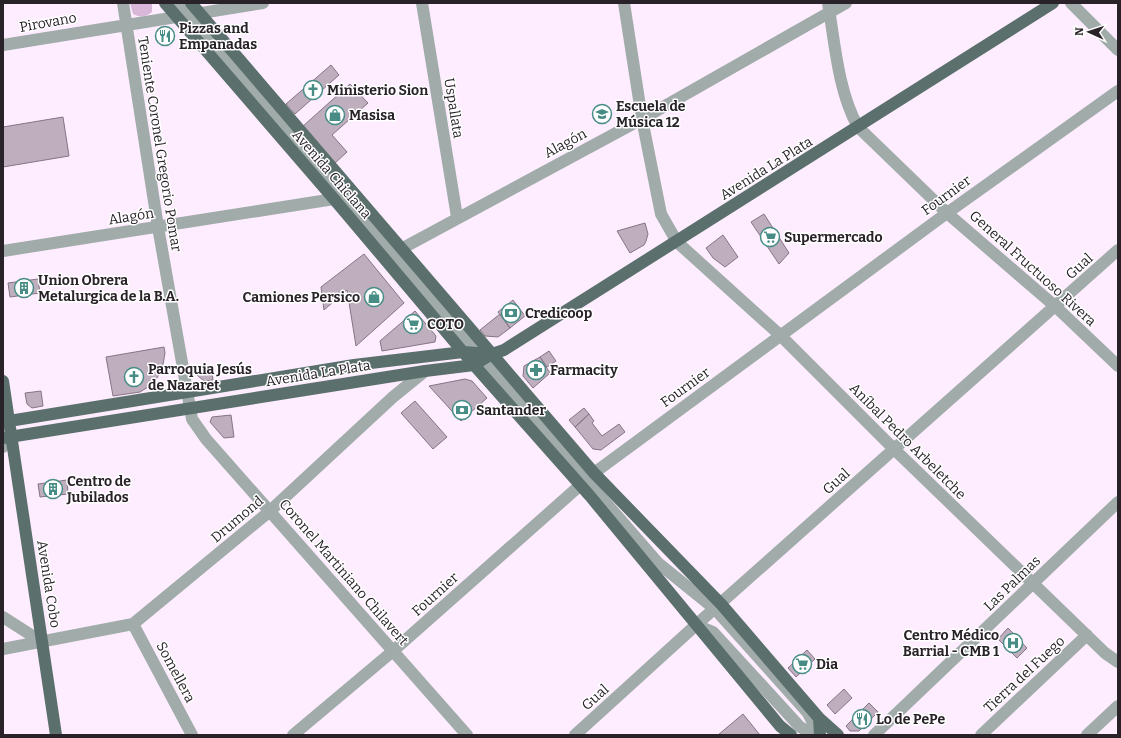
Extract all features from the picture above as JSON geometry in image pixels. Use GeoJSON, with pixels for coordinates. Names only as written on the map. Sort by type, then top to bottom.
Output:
{"type":"FeatureCollection","features":[{"type":"Feature","properties":{"kind":"main road","name":"Avenida Chiclana"},"geometry":{"type":"LineString","coordinates":[[165,3],[192,12],[401,249],[481,358]]}},
{"type":"Feature","properties":{"kind":"main road","name":"Avenida Chiclana"},"geometry":{"type":"LineString","coordinates":[[191,3],[192,12],[334,199],[463,352],[481,358]]}},
{"type":"Feature","properties":{"kind":"main road","name":"Avenida La Plata"},"geometry":{"type":"LineString","coordinates":[[7,438],[425,371],[481,358],[504,350],[1053,3]]}},
{"type":"Feature","properties":{"kind":"main road","name":"Avenida La Plata"},"geometry":{"type":"LineString","coordinates":[[6,421],[354,365],[463,352]]}},
{"type":"Feature","properties":{"kind":"main road"},"geometry":{"type":"LineString","coordinates":[[481,358],[586,479],[696,625],[780,726],[791,735]]}},
{"type":"Feature","properties":{"kind":"main road"},"geometry":{"type":"LineString","coordinates":[[481,358],[586,479],[718,606],[819,718],[838,735]]}},
{"type":"Feature","properties":{"kind":"main road","name":"Avenida Cobo"},"geometry":{"type":"LineString","coordinates":[[3,381],[7,438],[42,642],[56,735]]}},
{"type":"Feature","properties":{"kind":"main road"},"geometry":{"type":"LineString","coordinates":[[819,718],[820,735]]}},
{"type":"Feature","properties":{"kind":"street","name":"Teniente Coronel Gregorio Pomar"},"geometry":{"type":"LineString","coordinates":[[123,3],[158,227],[190,408]]}},
{"type":"Feature","properties":{"kind":"street"},"geometry":{"type":"LineString","coordinates":[[178,3],[192,12],[481,358]]}},
{"type":"Feature","properties":{"kind":"street","name":"Pirovano"},"geometry":{"type":"LineString","coordinates":[[3,45],[192,12],[264,3]]}},
{"type":"Feature","properties":{"kind":"street","name":"Uspallata"},"geometry":{"type":"LineString","coordinates":[[422,3],[457,217]]}},
{"type":"Feature","properties":{"kind":"street","name":"Aníbal Pedro Arbeletche"},"geometry":{"type":"LineString","coordinates":[[624,3],[642,119],[661,214],[677,242],[780,335],[894,450],[1032,584],[1087,636],[1118,662]]}},
{"type":"Feature","properties":{"kind":"street","name":"Alagón"},"geometry":{"type":"LineString","coordinates":[[401,249],[457,217],[642,119],[829,8],[846,3]]}},
{"type":"Feature","properties":{"kind":"street"},"geometry":{"type":"LineString","coordinates":[[1071,3],[1118,50]]}},
{"type":"Feature","properties":{"kind":"street"},"geometry":{"type":"LineString","coordinates":[[829,8],[842,84],[850,112],[858,127]]}},
{"type":"Feature","properties":{"kind":"street","name":"Fournier"},"geometry":{"type":"LineString","coordinates":[[293,735],[393,651],[586,479],[947,212],[1118,92]]}},
{"type":"Feature","properties":{"kind":"street","name":"General Fructuoso Rivera"},"geometry":{"type":"LineString","coordinates":[[858,127],[947,212],[1056,307],[1118,366]]}},
{"type":"Feature","properties":{"kind":"street","name":"Alagón"},"geometry":{"type":"LineString","coordinates":[[3,251],[334,199]]}},
{"type":"Feature","properties":{"kind":"street","name":"Gual"},"geometry":{"type":"LineString","coordinates":[[575,735],[696,625],[1056,307],[1118,250]]}},
{"type":"Feature","properties":{"kind":"street","name":"Drumond"},"geometry":{"type":"LineString","coordinates":[[3,649],[133,624],[270,511],[393,397],[425,371]]}},
{"type":"Feature","properties":{"kind":"street","name":"Coronel Martiniano Chilavert"},"geometry":{"type":"LineString","coordinates":[[190,408],[192,419],[199,432],[467,735]]}},
{"type":"Feature","properties":{"kind":"street"},"geometry":{"type":"LineString","coordinates":[[3,447],[7,438]]}},
{"type":"Feature","properties":{"kind":"street"},"geometry":{"type":"LineString","coordinates":[[586,479],[658,563],[718,606],[808,713],[820,735]]}},
{"type":"Feature","properties":{"kind":"street","name":"Las Palmas"},"geometry":{"type":"LineString","coordinates":[[874,735],[1118,502]]}},
{"type":"Feature","properties":{"kind":"street"},"geometry":{"type":"LineString","coordinates":[[3,617],[42,642]]}},
{"type":"Feature","properties":{"kind":"street","name":"Somellera"},"geometry":{"type":"LineString","coordinates":[[133,624],[192,735]]}},
{"type":"Feature","properties":{"kind":"street"},"geometry":{"type":"LineString","coordinates":[[696,625],[713,632],[800,727],[815,735]]}},
{"type":"Feature","properties":{"kind":"street","name":"Tierra del Fuego"},"geometry":{"type":"LineString","coordinates":[[981,735],[1087,636]]}},
{"type":"Feature","properties":{"kind":"street"},"geometry":{"type":"LineString","coordinates":[[1087,735],[1118,706]]}},
{"type":"Feature","properties":{"kind":"shaded area"},"geometry":{"type":"Polygon","coordinates":[[[130,3],[152,3],[152,12],[143,16],[133,14],[130,3]]]}},
{"type":"Feature","properties":{"kind":"building","name":"Ministerio Sion"},"geometry":{"type":"Polygon","coordinates":[[[331,65],[339,75],[295,114],[286,104],[331,65]]]}},
{"type":"Feature","properties":{"kind":"building","name":"Masisa"},"geometry":{"type":"Polygon","coordinates":[[[350,84],[368,103],[332,135],[347,152],[335,163],[302,127],[350,84]]]}},
{"type":"Feature","properties":{"kind":"building"},"geometry":{"type":"Polygon","coordinates":[[[63,117],[69,156],[3,167],[3,127],[63,117]]]}},
{"type":"Feature","properties":{"kind":"building","name":"Supermercado"},"geometry":{"type":"Polygon","coordinates":[[[764,214],[789,253],[779,264],[751,222],[764,214]]]}},
{"type":"Feature","properties":{"kind":"building"},"geometry":{"type":"Polygon","coordinates":[[[645,223],[648,234],[644,245],[630,253],[617,231],[645,223]]]}},
{"type":"Feature","properties":{"kind":"building"},"geometry":{"type":"Polygon","coordinates":[[[723,235],[738,257],[725,267],[713,258],[706,248],[723,235]]]}},
{"type":"Feature","properties":{"kind":"building","name":"Camiones Persico"},"geometry":{"type":"Polygon","coordinates":[[[364,254],[404,303],[356,346],[347,290],[324,310],[321,287],[364,254]]]}},
{"type":"Feature","properties":{"kind":"building","name":"Union Obrera Metalurgica de la B.A."},"geometry":{"type":"Polygon","coordinates":[[[38,279],[40,293],[10,297],[8,283],[38,279]]]}},
{"type":"Feature","properties":{"kind":"building","name":"Credicoop"},"geometry":{"type":"Polygon","coordinates":[[[513,300],[525,316],[510,328],[498,312],[513,300]]]}},
{"type":"Feature","properties":{"kind":"building","name":"COTO"},"geometry":{"type":"Polygon","coordinates":[[[415,311],[436,336],[435,342],[382,351],[380,341],[415,311]]]}},
{"type":"Feature","properties":{"kind":"building"},"geometry":{"type":"Polygon","coordinates":[[[500,314],[510,328],[498,337],[485,336],[480,330],[500,314]]]}},
{"type":"Feature","properties":{"kind":"building","name":"Parroquia Jesús de Nazaret"},"geometry":{"type":"Polygon","coordinates":[[[164,347],[165,353],[162,370],[153,384],[140,392],[113,396],[106,357],[164,347]]]}},
{"type":"Feature","properties":{"kind":"building"},"geometry":{"type":"Polygon","coordinates":[[[549,351],[556,361],[547,367],[540,357],[549,351]]]}},
{"type":"Feature","properties":{"kind":"building","name":"Farmacity"},"geometry":{"type":"Polygon","coordinates":[[[540,357],[550,373],[533,388],[523,376],[524,366],[540,357]]]}},
{"type":"Feature","properties":{"kind":"building"},"geometry":{"type":"Polygon","coordinates":[[[211,367],[213,380],[204,381],[197,375],[196,369],[211,367]]]}},
{"type":"Feature","properties":{"kind":"building","name":"Santander"},"geometry":{"type":"Polygon","coordinates":[[[465,379],[472,381],[487,398],[461,421],[429,386],[465,379]]]}},
{"type":"Feature","properties":{"kind":"building"},"geometry":{"type":"Polygon","coordinates":[[[41,391],[43,406],[32,408],[27,404],[25,393],[41,391]]]}},
{"type":"Feature","properties":{"kind":"building"},"geometry":{"type":"Polygon","coordinates":[[[415,401],[447,437],[433,449],[401,413],[415,401]]]}},
{"type":"Feature","properties":{"kind":"building"},"geometry":{"type":"Polygon","coordinates":[[[584,408],[589,414],[575,427],[569,420],[584,408]]]}},
{"type":"Feature","properties":{"kind":"building"},"geometry":{"type":"Polygon","coordinates":[[[589,414],[594,421],[592,423],[602,436],[619,424],[625,432],[601,450],[593,449],[575,427],[589,414]]]}},
{"type":"Feature","properties":{"kind":"building"},"geometry":{"type":"Polygon","coordinates":[[[231,415],[234,437],[224,438],[210,422],[212,417],[231,415]]]}},
{"type":"Feature","properties":{"kind":"building","name":"Centro de Jubilados"},"geometry":{"type":"Polygon","coordinates":[[[67,480],[68,494],[40,497],[38,484],[67,480]]]}},
{"type":"Feature","properties":{"kind":"building","name":"Centro Médico Barrial - CMB 1"},"geometry":{"type":"Polygon","coordinates":[[[1008,628],[1027,648],[1017,658],[998,639],[1008,628]]]}},
{"type":"Feature","properties":{"kind":"building","name":"Dia"},"geometry":{"type":"Polygon","coordinates":[[[807,650],[815,659],[796,677],[788,668],[807,650]]]}},
{"type":"Feature","properties":{"kind":"building"},"geometry":{"type":"Polygon","coordinates":[[[844,689],[852,698],[835,714],[827,705],[844,689]]]}},
{"type":"Feature","properties":{"kind":"building","name":"Lo de PePe"},"geometry":{"type":"Polygon","coordinates":[[[869,703],[878,712],[859,731],[850,731],[846,726],[869,703]]]}},
{"type":"Feature","properties":{"kind":"building"},"geometry":{"type":"Polygon","coordinates":[[[743,714],[760,735],[718,735],[743,714]]]}},
{"type":"Feature","properties":{"kind":"place","name":"Pizzas and Empanadas"},"geometry":{"type":"Point","coordinates":[165,36]}},
{"type":"Feature","properties":{"kind":"place","name":"Ministerio Sion"},"geometry":{"type":"Point","coordinates":[313,90]}},
{"type":"Feature","properties":{"kind":"place","name":"Escuela de Música 12"},"geometry":{"type":"Point","coordinates":[602,114]}},
{"type":"Feature","properties":{"kind":"place","name":"Masisa"},"geometry":{"type":"Point","coordinates":[335,115]}},
{"type":"Feature","properties":{"kind":"place","name":"Supermercado"},"geometry":{"type":"Point","coordinates":[770,237]}},
{"type":"Feature","properties":{"kind":"place","name":"Union Obrera Metalurgica de la B.A."},"geometry":{"type":"Point","coordinates":[24,288]}},
{"type":"Feature","properties":{"kind":"place","name":"Camiones Persico"},"geometry":{"type":"Point","coordinates":[374,297]}},
{"type":"Feature","properties":{"kind":"place","name":"Credicoop"},"geometry":{"type":"Point","coordinates":[511,313]}},
{"type":"Feature","properties":{"kind":"place","name":"COTO"},"geometry":{"type":"Point","coordinates":[413,324]}},
{"type":"Feature","properties":{"kind":"place","name":"Farmacity"},"geometry":{"type":"Point","coordinates":[536,370]}},
{"type":"Feature","properties":{"kind":"place","name":"Parroquia Jesús de Nazaret"},"geometry":{"type":"Point","coordinates":[134,377]}},
{"type":"Feature","properties":{"kind":"place","name":"Santander"},"geometry":{"type":"Point","coordinates":[462,410]}},
{"type":"Feature","properties":{"kind":"place","name":"Centro de Jubilados"},"geometry":{"type":"Point","coordinates":[53,489]}},
{"type":"Feature","properties":{"kind":"place","name":"Centro Médico Barrial - CMB 1"},"geometry":{"type":"Point","coordinates":[1013,643]}},
{"type":"Feature","properties":{"kind":"place","name":"Dia"},"geometry":{"type":"Point","coordinates":[802,664]}},
{"type":"Feature","properties":{"kind":"place","name":"Lo de PePe"},"geometry":{"type":"Point","coordinates":[862,719]}}]}
